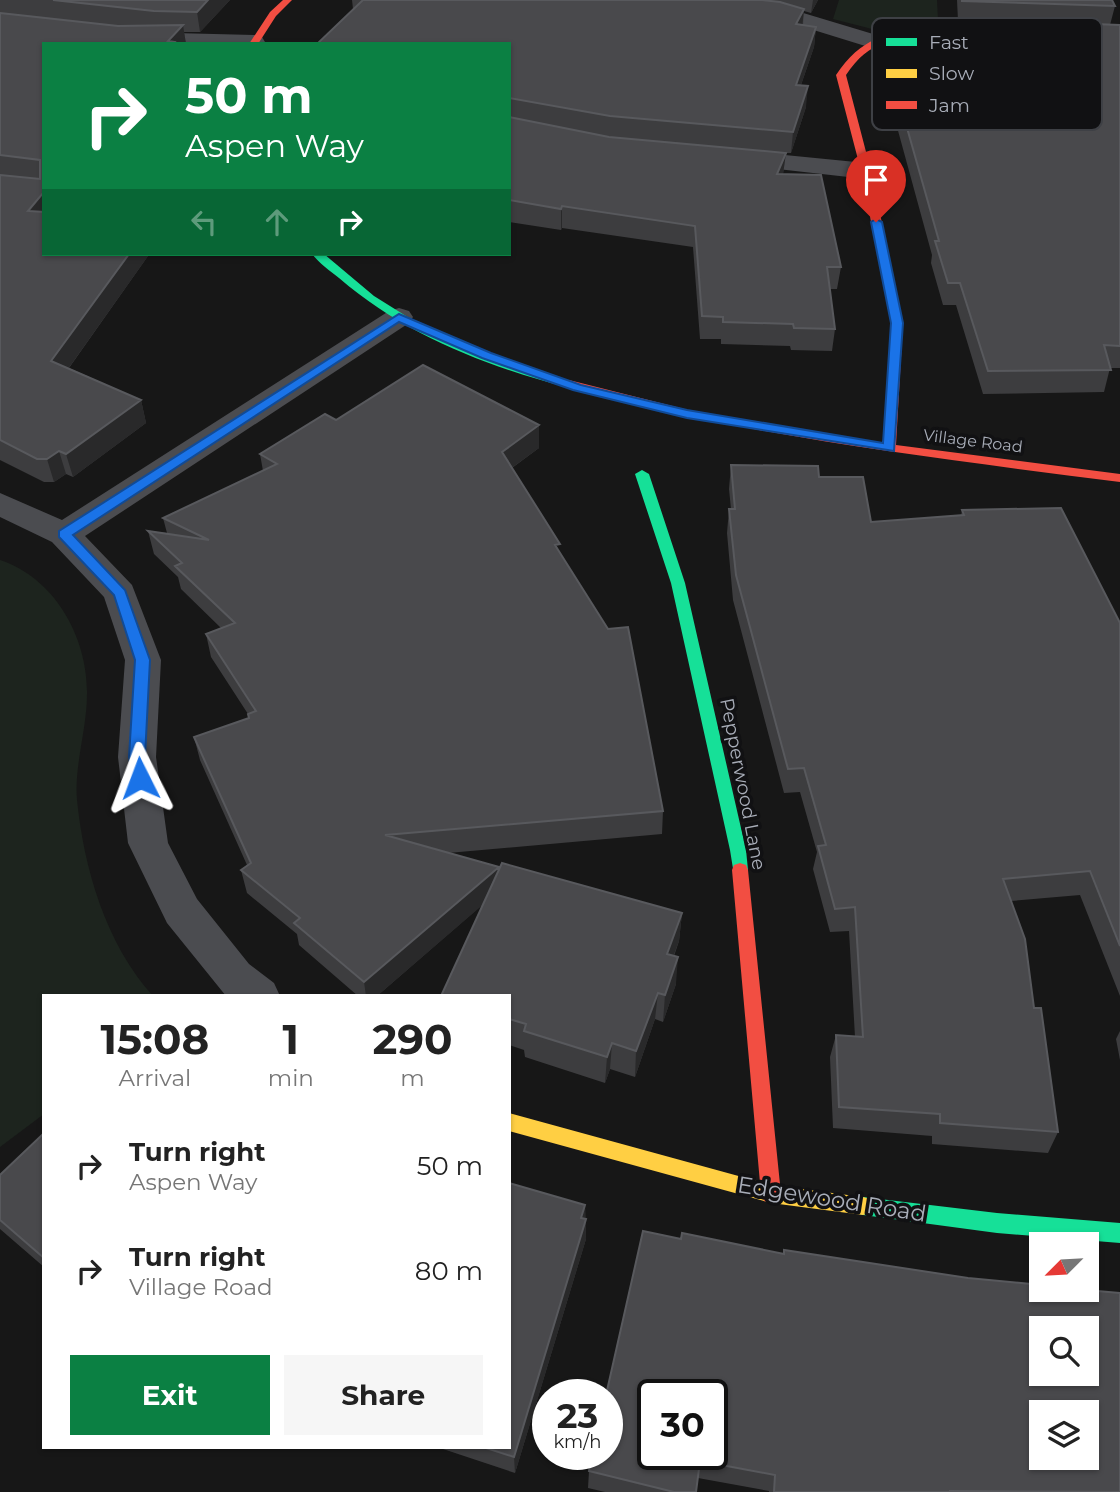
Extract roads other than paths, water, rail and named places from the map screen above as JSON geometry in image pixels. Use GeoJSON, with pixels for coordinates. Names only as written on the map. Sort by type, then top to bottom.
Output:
{"type":"FeatureCollection","features":[{"type":"Feature","properties":{"kind":"street"},"geometry":{"type":"LineString","coordinates":[[255,42],[273,14],[288,0]]}},
{"type":"Feature","properties":{"kind":"street"},"geometry":{"type":"LineString","coordinates":[[666,0],[780,13],[872,41]]}},
{"type":"Feature","properties":{"kind":"street"},"geometry":{"type":"LineString","coordinates":[[1102,35],[1120,36]]}},
{"type":"Feature","properties":{"kind":"street"},"geometry":{"type":"LineString","coordinates":[[119,37],[206,42]]}},
{"type":"Feature","properties":{"kind":"street"},"geometry":{"type":"LineString","coordinates":[[872,44],[853,56],[841,75],[866,171],[897,323],[889,448]]}},
{"type":"Feature","properties":{"kind":"street"},"geometry":{"type":"LineString","coordinates":[[704,156],[866,171]]}},
{"type":"Feature","properties":{"kind":"street","name":"Village Road"},"geometry":{"type":"LineString","coordinates":[[320,256],[399,317],[486,356],[577,388],[687,414],[889,448],[1120,478]]}},
{"type":"Feature","properties":{"kind":"street"},"geometry":{"type":"LineString","coordinates":[[64,534],[399,317]]}},
{"type":"Feature","properties":{"kind":"street","name":"Pepperwood Lane"},"geometry":{"type":"LineString","coordinates":[[642,474],[678,583],[738,850],[771,1194]]}},
{"type":"Feature","properties":{"kind":"street"},"geometry":{"type":"LineString","coordinates":[[0,504],[64,534],[120,593],[143,660],[137,757],[148,842],[181,911],[234,977],[255,994]]}},
{"type":"Feature","properties":{"kind":"street","name":"Edgewood Road"},"geometry":{"type":"LineString","coordinates":[[511,1123],[771,1194],[996,1223],[1120,1233]]}}]}
